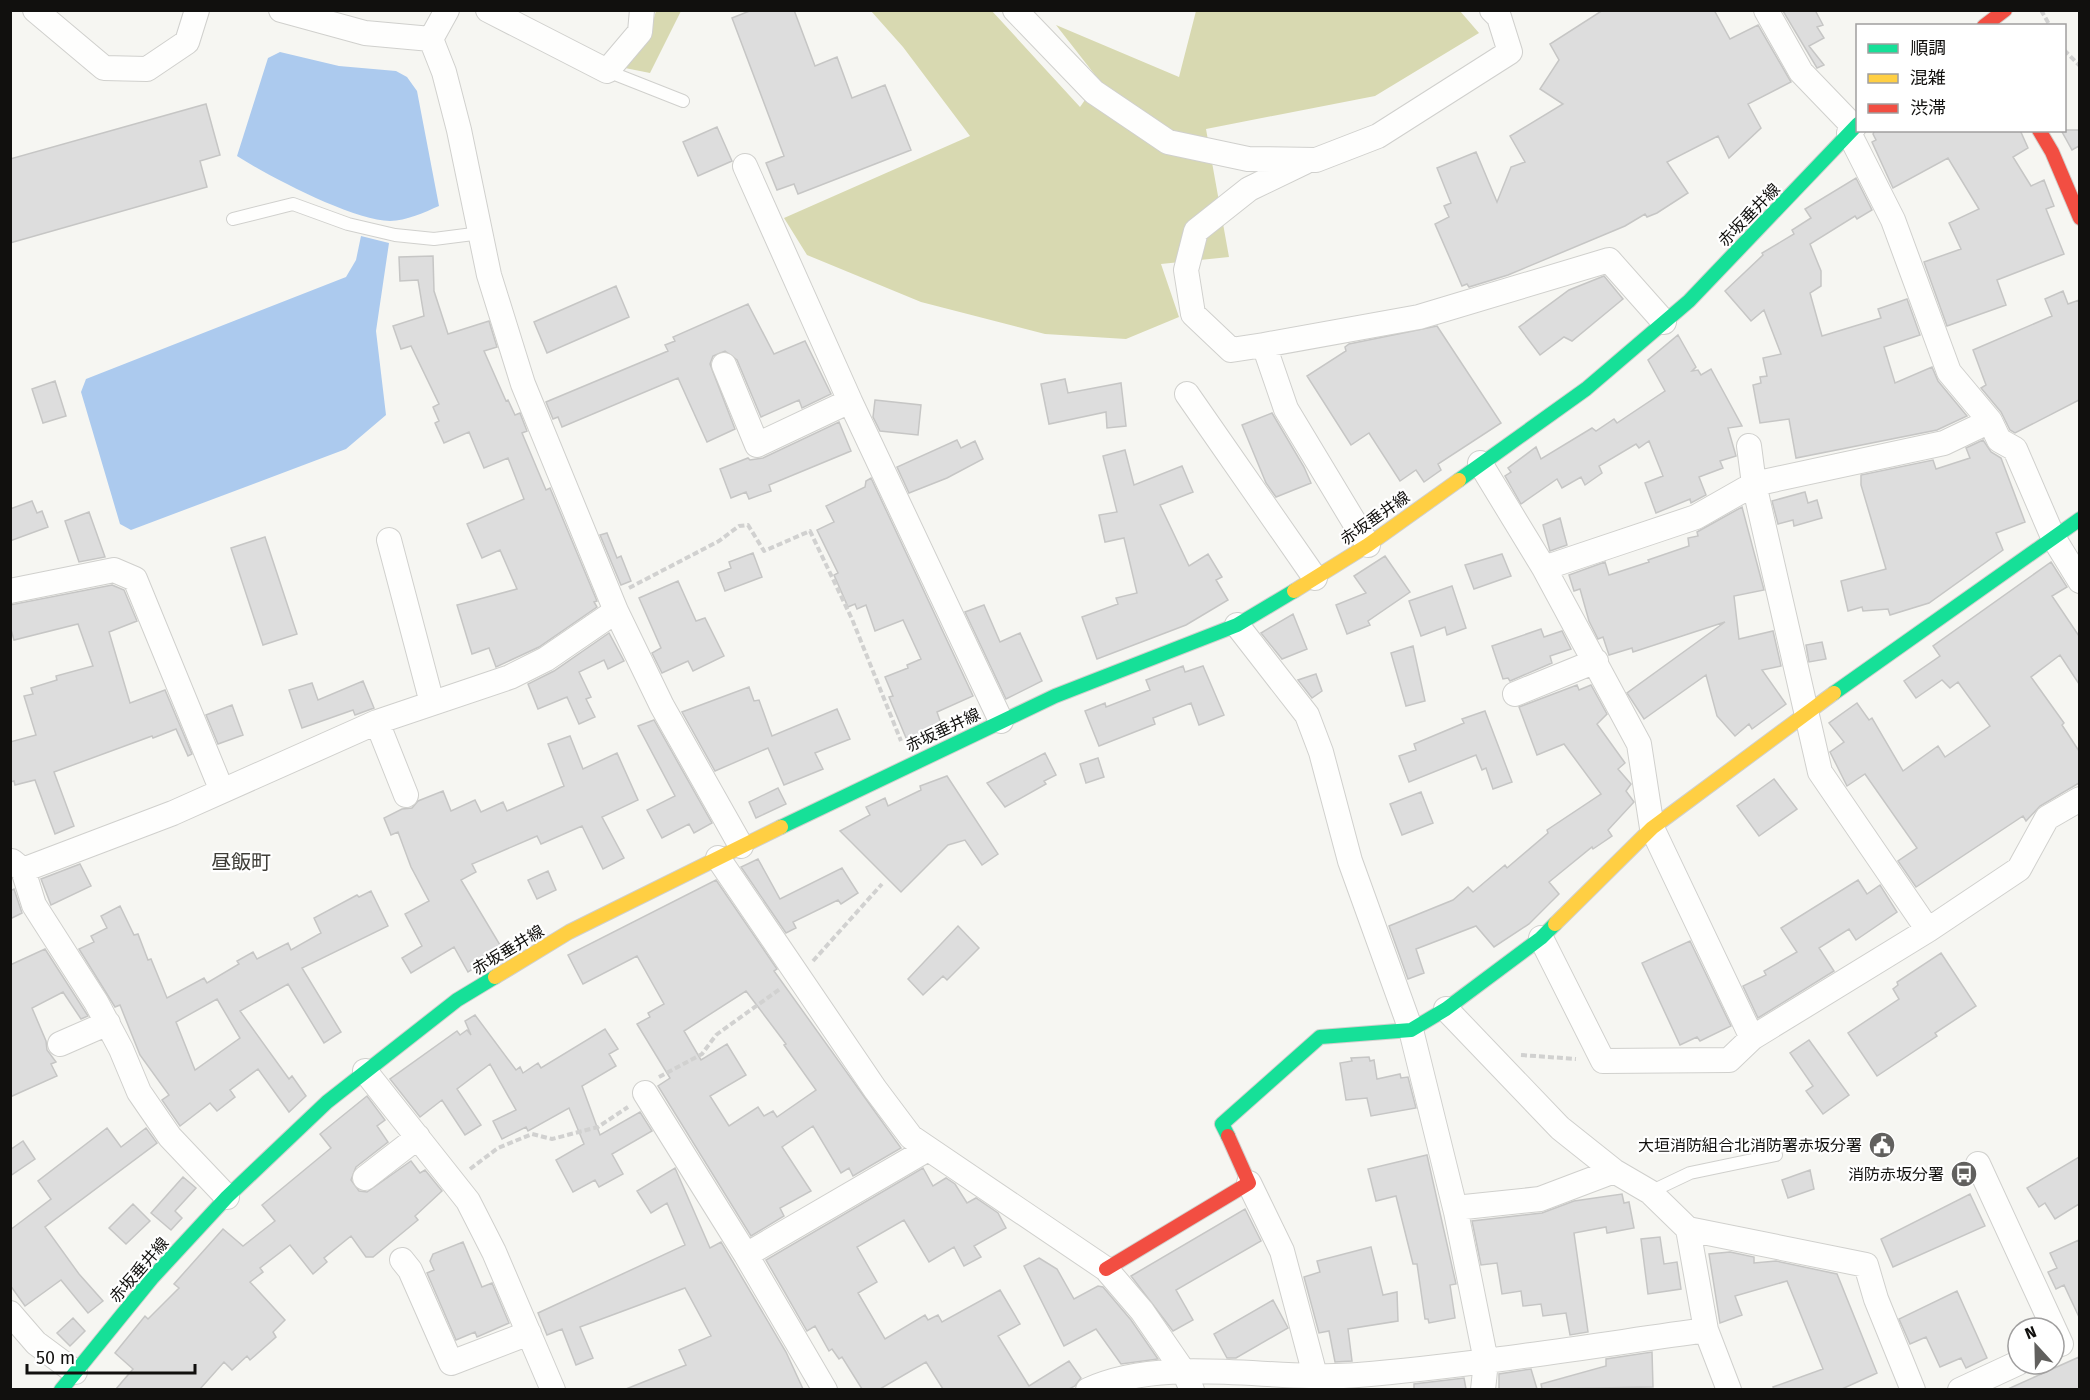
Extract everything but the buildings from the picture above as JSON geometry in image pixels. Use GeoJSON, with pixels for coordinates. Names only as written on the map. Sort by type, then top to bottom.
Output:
{"type":"FeatureCollection","features":[{"type":"Feature","properties":{"kind":"main road"},"geometry":{"type":"LineString","coordinates":[[1987,24],[2005,10]]}},
{"type":"Feature","properties":{"kind":"main road","name":"赤坂垂井線"},"geometry":{"type":"LineString","coordinates":[[68,1381],[152,1278],[227,1197],[327,1102],[457,1000],[559,938],[910,764],[1055,696],[1237,625],[1368,545],[1586,389],[1689,301],[1854,128]]}},
{"type":"Feature","properties":{"kind":"main road"},"geometry":{"type":"LineString","coordinates":[[2040,132],[2052,152],[2079,218]]}},
{"type":"Feature","properties":{"kind":"main road"},"geometry":{"type":"LineString","coordinates":[[1106,1269],[1249,1183],[1222,1124],[1320,1037],[1411,1030],[1446,1009],[1541,938],[1652,828],[1806,712],[2079,519]]}},
{"type":"Feature","properties":{"kind":"street"},"geometry":{"type":"LineString","coordinates":[[35,10],[104,68],[147,69],[187,42],[197,10]]}},
{"type":"Feature","properties":{"kind":"street"},"geometry":{"type":"LineString","coordinates":[[281,10],[365,33],[431,39]]}},
{"type":"Feature","properties":{"kind":"street"},"geometry":{"type":"LineString","coordinates":[[431,39],[447,10]]}},
{"type":"Feature","properties":{"kind":"street"},"geometry":{"type":"LineString","coordinates":[[488,10],[607,71],[640,32],[642,10]]}},
{"type":"Feature","properties":{"kind":"street"},"geometry":{"type":"LineString","coordinates":[[1015,10],[1094,92],[1168,142],[1248,159],[1309,160]]}},
{"type":"Feature","properties":{"kind":"street"},"geometry":{"type":"LineString","coordinates":[[1492,10],[1499,17],[1510,52],[1378,136],[1309,160],[1249,189],[1196,231],[1186,270],[1194,314],[1231,350],[1419,317],[1609,260],[1664,322]]}},
{"type":"Feature","properties":{"kind":"street"},"geometry":{"type":"LineString","coordinates":[[1766,10],[1801,72],[1854,128],[1893,220],[1949,372],[1990,421],[1999,440],[2016,449],[2053,537],[2079,581]]}},
{"type":"Feature","properties":{"kind":"street"},"geometry":{"type":"LineString","coordinates":[[431,39],[444,72],[459,130],[489,274],[523,384],[614,605],[662,706],[741,846]]}},
{"type":"Feature","properties":{"kind":"street"},"geometry":{"type":"LineString","coordinates":[[745,166],[850,401],[1002,721]]}},
{"type":"Feature","properties":{"kind":"street"},"geometry":{"type":"LineString","coordinates":[[1264,345],[1286,409],[1368,545]]}},
{"type":"Feature","properties":{"kind":"street"},"geometry":{"type":"LineString","coordinates":[[724,365],[757,445],[850,401]]}},
{"type":"Feature","properties":{"kind":"street"},"geometry":{"type":"LineString","coordinates":[[1187,394],[1315,578]]}},
{"type":"Feature","properties":{"kind":"street"},"geometry":{"type":"LineString","coordinates":[[1545,568],[1696,517],[1754,484],[1944,443],[1990,421]]}},
{"type":"Feature","properties":{"kind":"street"},"geometry":{"type":"LineString","coordinates":[[1749,446],[1754,484],[1820,772],[1928,930]]}},
{"type":"Feature","properties":{"kind":"street"},"geometry":{"type":"LineString","coordinates":[[1480,463],[1545,568],[1639,744],[1652,828],[1752,1038]]}},
{"type":"Feature","properties":{"kind":"street"},"geometry":{"type":"LineString","coordinates":[[390,540],[432,703]]}},
{"type":"Feature","properties":{"kind":"street"},"geometry":{"type":"LineString","coordinates":[[10,591],[114,570],[135,579],[222,791]]}},
{"type":"Feature","properties":{"kind":"street"},"geometry":{"type":"LineString","coordinates":[[227,1197],[170,1137],[145,1101],[108,1023],[34,905],[16,865],[174,813],[377,722],[510,677],[546,659],[614,605]]}},
{"type":"Feature","properties":{"kind":"street"},"geometry":{"type":"LineString","coordinates":[[1237,625],[1307,715],[1321,752],[1350,861],[1411,1030],[1455,1208],[1486,1360],[1483,1389]]}},
{"type":"Feature","properties":{"kind":"street"},"geometry":{"type":"LineString","coordinates":[[1515,694],[1596,661]]}},
{"type":"Feature","properties":{"kind":"street"},"geometry":{"type":"LineString","coordinates":[[377,722],[406,795]]}},
{"type":"Feature","properties":{"kind":"street"},"geometry":{"type":"LineString","coordinates":[[1541,938],[1603,1061],[1730,1060],[1752,1038],[1928,930],[2019,869],[2047,818],[2079,799]]}},
{"type":"Feature","properties":{"kind":"street"},"geometry":{"type":"LineString","coordinates":[[718,858],[875,1089],[911,1137],[1106,1269],[1142,1311],[1188,1381]]}},
{"type":"Feature","properties":{"kind":"street"},"geometry":{"type":"LineString","coordinates":[[1446,1009],[1560,1128],[1614,1171],[1650,1192],[1688,1229],[1866,1265],[1876,1299],[1913,1389]]}},
{"type":"Feature","properties":{"kind":"street"},"geometry":{"type":"LineString","coordinates":[[60,1044],[108,1023]]}},
{"type":"Feature","properties":{"kind":"street"},"geometry":{"type":"LineString","coordinates":[[365,1071],[468,1200],[494,1252],[553,1389]]}},
{"type":"Feature","properties":{"kind":"street"},"geometry":{"type":"LineString","coordinates":[[645,1093],[746,1255],[825,1389]]}},
{"type":"Feature","properties":{"kind":"street"},"geometry":{"type":"LineString","coordinates":[[365,1178],[418,1137]]}},
{"type":"Feature","properties":{"kind":"street"},"geometry":{"type":"LineString","coordinates":[[746,1255],[928,1149]]}},
{"type":"Feature","properties":{"kind":"street"},"geometry":{"type":"LineString","coordinates":[[1978,1164],[2052,1316]]}},
{"type":"Feature","properties":{"kind":"street"},"geometry":{"type":"LineString","coordinates":[[1455,1208],[1540,1199],[1614,1171]]}},
{"type":"Feature","properties":{"kind":"street"},"geometry":{"type":"LineString","coordinates":[[1249,1183],[1282,1251],[1315,1375]]}},
{"type":"Feature","properties":{"kind":"street"},"geometry":{"type":"LineString","coordinates":[[1688,1229],[1706,1330],[1729,1389]]}},
{"type":"Feature","properties":{"kind":"street"},"geometry":{"type":"LineString","coordinates":[[402,1260],[410,1270],[451,1363],[529,1333]]}},
{"type":"Feature","properties":{"kind":"street"},"geometry":{"type":"LineString","coordinates":[[10,1313],[68,1381]]}},
{"type":"Feature","properties":{"kind":"street"},"geometry":{"type":"LineString","coordinates":[[1088,1389],[1112,1379],[1188,1381],[1356,1375],[1706,1330]]}},
{"type":"Feature","properties":{"kind":"street"},"geometry":{"type":"LineString","coordinates":[[1960,1389],[2006,1368]]}},
{"type":"Feature","properties":{"kind":"lane"},"geometry":{"type":"LineString","coordinates":[[607,71],[683,101]]}},
{"type":"Feature","properties":{"kind":"lane"},"geometry":{"type":"LineString","coordinates":[[233,219],[293,204],[348,224],[395,235],[434,239],[481,233]]}},
{"type":"Feature","properties":{"kind":"lane"},"geometry":{"type":"LineString","coordinates":[[1650,1192],[1690,1173],[1776,1155]]}},
{"type":"Feature","properties":{"kind":"path"},"geometry":{"type":"LineString","coordinates":[[2041,10],[2049,24]]}},
{"type":"Feature","properties":{"kind":"path"},"geometry":{"type":"LineString","coordinates":[[2066,52],[2079,66]]}},
{"type":"Feature","properties":{"kind":"path"},"geometry":{"type":"LineString","coordinates":[[614,605],[739,526],[748,525],[764,551],[810,531],[852,619],[910,764]]}},
{"type":"Feature","properties":{"kind":"path"},"geometry":{"type":"LineString","coordinates":[[453,1181],[498,1148],[532,1134],[552,1139],[598,1127],[645,1093],[650,1083],[702,1054],[716,1035],[798,975],[882,884]]}},
{"type":"Feature","properties":{"kind":"path"},"geometry":{"type":"LineString","coordinates":[[1487,1052],[1603,1061]]}},
{"type":"Feature","properties":{"kind":"green space"},"geometry":{"type":"Polygon","coordinates":[[[656,11],[681,11],[650,73],[625,68],[648,38],[656,11]]]}},
{"type":"Feature","properties":{"kind":"green space"},"geometry":{"type":"Polygon","coordinates":[[[871,11],[992,11],[1080,107],[1099,80],[1056,25],[1179,77],[1196,11],[1460,11],[1479,33],[1375,96],[1206,129],[1229,257],[1161,264],[1179,317],[1126,339],[1045,334],[921,302],[807,255],[784,218],[970,136],[903,47],[871,11]]]}},
{"type":"Feature","properties":{"kind":"water"},"geometry":{"type":"Polygon","coordinates":[[[280,52],[339,66],[396,71],[407,77],[417,91],[439,206],[402,220],[374,219],[355,214],[312,196],[237,156],[268,58],[280,52]]]}},
{"type":"Feature","properties":{"kind":"water"},"geometry":{"type":"Polygon","coordinates":[[[361,236],[389,243],[376,331],[386,415],[346,449],[131,530],[120,524],[81,392],[86,379],[346,277],[356,260],[361,236]]]}},
{"type":"Feature","properties":{"kind":"traffic: fast"},"geometry":{"type":"LineString","coordinates":[[1459,480],[1586,389],[1689,301],[1856,126]]}},
{"type":"Feature","properties":{"kind":"traffic: fast"},"geometry":{"type":"LineString","coordinates":[[1834,693],[2080,519]]}},
{"type":"Feature","properties":{"kind":"traffic: fast"},"geometry":{"type":"LineString","coordinates":[[781,827],[1055,696],[1237,625],[1294,591]]}},
{"type":"Feature","properties":{"kind":"traffic: fast"},"geometry":{"type":"LineString","coordinates":[[1228,1136],[1222,1124],[1320,1037],[1411,1030],[1446,1009],[1541,938],[1555,924]]}},
{"type":"Feature","properties":{"kind":"traffic: fast"},"geometry":{"type":"LineString","coordinates":[[61,1390],[152,1278],[227,1197],[327,1102],[457,1000],[495,977]]}},
{"type":"Feature","properties":{"kind":"traffic: slow"},"geometry":{"type":"LineString","coordinates":[[1294,591],[1368,545],[1459,480]]}},
{"type":"Feature","properties":{"kind":"traffic: slow"},"geometry":{"type":"LineString","coordinates":[[1555,924],[1652,828],[1834,693]]}},
{"type":"Feature","properties":{"kind":"traffic: slow"},"geometry":{"type":"LineString","coordinates":[[495,977],[569,932],[781,827]]}},
{"type":"Feature","properties":{"kind":"traffic: jam"},"geometry":{"type":"LineString","coordinates":[[1987,24],[2005,10]]}},
{"type":"Feature","properties":{"kind":"traffic: jam"},"geometry":{"type":"LineString","coordinates":[[2040,132],[2052,152],[2080,218]]}},
{"type":"Feature","properties":{"kind":"traffic: jam"},"geometry":{"type":"LineString","coordinates":[[1106,1269],[1249,1183],[1228,1136]]}},
{"type":"Feature","properties":{"kind":"place","name":"大垣消防組合北消防署赤坂分署"},"geometry":{"type":"Point","coordinates":[1882,1145]}},
{"type":"Feature","properties":{"kind":"place","name":"消防赤坂分署"},"geometry":{"type":"Point","coordinates":[1964,1174]}},
{"type":"Feature","properties":{"kind":"district","name":"昼飯町"},"geometry":{"type":"Point","coordinates":[241,862]}}]}
